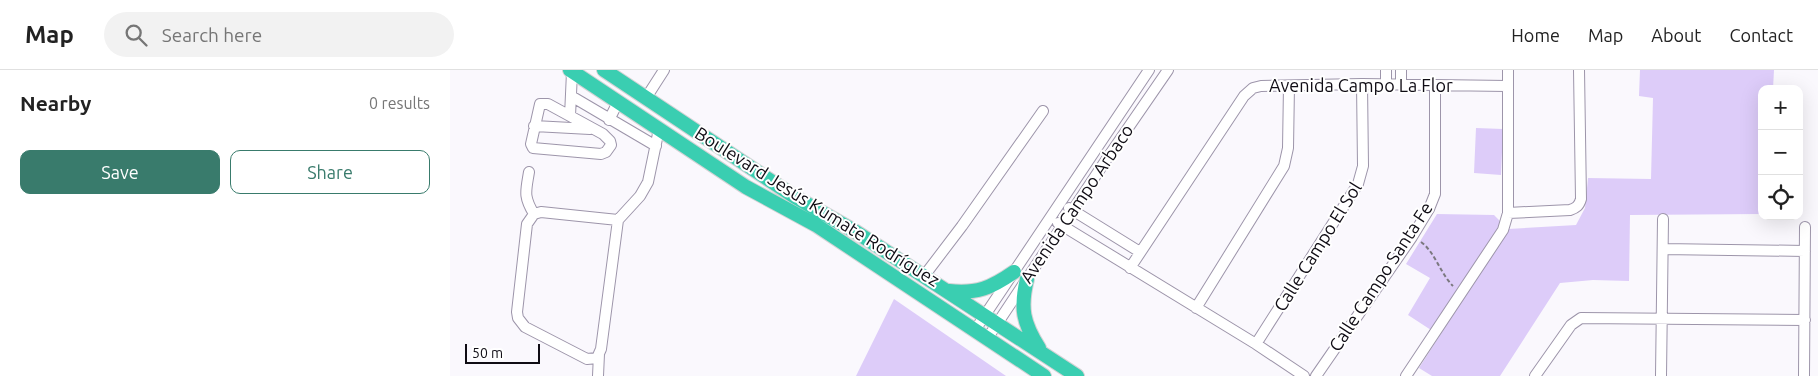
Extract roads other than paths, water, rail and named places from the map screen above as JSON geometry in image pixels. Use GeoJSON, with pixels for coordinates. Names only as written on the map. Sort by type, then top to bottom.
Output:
{"type":"FeatureCollection","features":[{"type":"Feature","properties":{"kind":"highway","name":"Boulevard Jesús Kumate Rodríguez"},"geometry":{"type":"LineString","coordinates":[[604,70],[795,197],[856,232],[1077,376]]}},
{"type":"Feature","properties":{"kind":"highway","name":"Boulevard Jesús Kumate Rodríguez"},"geometry":{"type":"LineString","coordinates":[[571,71],[746,186],[816,225],[1044,376]]}},
{"type":"Feature","properties":{"kind":"highway"},"geometry":{"type":"LineString","coordinates":[[746,186],[757,172]]}},
{"type":"Feature","properties":{"kind":"highway"},"geometry":{"type":"LineString","coordinates":[[946,290],[978,291],[999,283],[1014,272]]}},
{"type":"Feature","properties":{"kind":"highway"},"geometry":{"type":"LineString","coordinates":[[1027,279],[1023,312],[1029,333],[1042,353]]}},
{"type":"Feature","properties":{"kind":"street"},"geometry":{"type":"LineString","coordinates":[[646,98],[664,70]]}},
{"type":"Feature","properties":{"kind":"street","name":"Avenida Campo Arbaco"},"geometry":{"type":"LineString","coordinates":[[974,330],[986,316],[1060,202],[1150,70]]}},
{"type":"Feature","properties":{"kind":"street","name":"Avenida Campo Arbaco"},"geometry":{"type":"LineString","coordinates":[[987,339],[1168,70]]}},
{"type":"Feature","properties":{"kind":"street"},"geometry":{"type":"LineString","coordinates":[[1386,70],[1386,84]]}},
{"type":"Feature","properties":{"kind":"street"},"geometry":{"type":"LineString","coordinates":[[1401,70],[1401,84]]}},
{"type":"Feature","properties":{"kind":"street"},"geometry":{"type":"LineString","coordinates":[[1406,376],[1503,230],[1508,213],[1508,70]]}},
{"type":"Feature","properties":{"kind":"street"},"geometry":{"type":"LineString","coordinates":[[1508,213],[1570,210],[1575,209],[1581,199],[1579,70]]}},
{"type":"Feature","properties":{"kind":"street"},"geometry":{"type":"LineString","coordinates":[[570,116],[571,71]]}},
{"type":"Feature","properties":{"kind":"street","name":"Avenida Campo La Flor"},"geometry":{"type":"LineString","coordinates":[[1130,268],[1246,92],[1253,88],[1261,86],[1362,84],[1507,86]]}},
{"type":"Feature","properties":{"kind":"street","name":"Calle Campo El Sol"},"geometry":{"type":"LineString","coordinates":[[1256,344],[1358,184],[1363,166],[1362,84]]}},
{"type":"Feature","properties":{"kind":"street","name":"Calle Campo Santa Fe"},"geometry":{"type":"LineString","coordinates":[[1316,376],[1430,209],[1435,194],[1435,85]]}},
{"type":"Feature","properties":{"kind":"street"},"geometry":{"type":"LineString","coordinates":[[1196,308],[1284,166],[1288,148],[1289,86]]}},
{"type":"Feature","properties":{"kind":"street"},"geometry":{"type":"LineString","coordinates":[[570,96],[656,146]]}},
{"type":"Feature","properties":{"kind":"street"},"geometry":{"type":"LineString","coordinates":[[609,120],[618,102]]}},
{"type":"Feature","properties":{"kind":"street"},"geometry":{"type":"LineString","coordinates":[[542,103],[548,104],[603,134],[610,141],[610,148],[601,154],[534,149],[531,144],[534,126],[538,106],[542,103]]}},
{"type":"Feature","properties":{"kind":"street"},"geometry":{"type":"LineString","coordinates":[[924,276],[962,226],[1043,111]]}},
{"type":"Feature","properties":{"kind":"street"},"geometry":{"type":"LineString","coordinates":[[534,126],[594,129]]}},
{"type":"Feature","properties":{"kind":"street"},"geometry":{"type":"LineString","coordinates":[[598,376],[599,354],[618,220],[645,189],[651,174],[658,129]]}},
{"type":"Feature","properties":{"kind":"street"},"geometry":{"type":"LineString","coordinates":[[529,172],[526,202],[534,214]]}},
{"type":"Feature","properties":{"kind":"street"},"geometry":{"type":"LineString","coordinates":[[1060,202],[1140,252]]}},
{"type":"Feature","properties":{"kind":"street"},"geometry":{"type":"LineString","coordinates":[[599,354],[594,359],[583,358],[525,327],[518,318],[517,312],[526,230],[529,219],[534,214],[541,212],[618,220]]}},
{"type":"Feature","properties":{"kind":"street"},"geometry":{"type":"LineString","coordinates":[[1050,218],[1256,344],[1304,376]]}},
{"type":"Feature","properties":{"kind":"street"},"geometry":{"type":"LineString","coordinates":[[1662,376],[1663,219]]}},
{"type":"Feature","properties":{"kind":"street"},"geometry":{"type":"LineString","coordinates":[[1804,376],[1806,227]]}},
{"type":"Feature","properties":{"kind":"street"},"geometry":{"type":"LineString","coordinates":[[1663,249],[1805,251]]}},
{"type":"Feature","properties":{"kind":"street"},"geometry":{"type":"LineString","coordinates":[[1535,376],[1571,325],[1580,318],[1805,320]]}}]}
